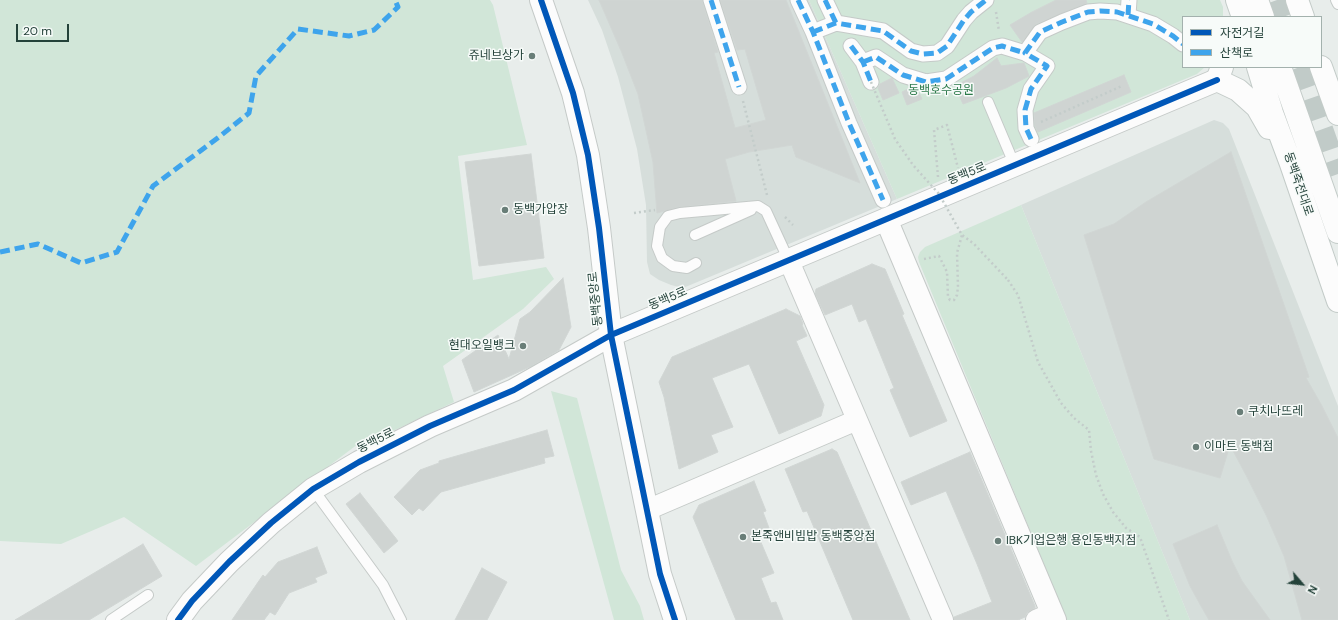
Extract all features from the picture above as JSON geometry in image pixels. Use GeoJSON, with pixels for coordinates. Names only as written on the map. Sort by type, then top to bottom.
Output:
{"type":"FeatureCollection","features":[{"type":"Feature","properties":{"kind":"street","name":"동백중앙로"},"geometry":{"type":"LineString","coordinates":[[541,0],[573,93],[588,155],[598,222],[611,335],[660,574],[675,620]]}},
{"type":"Feature","properties":{"kind":"street"},"geometry":{"type":"LineString","coordinates":[[711,0],[739,87]]}},
{"type":"Feature","properties":{"kind":"street"},"geometry":{"type":"LineString","coordinates":[[798,0],[813,32],[1047,618]]}},
{"type":"Feature","properties":{"kind":"street"},"geometry":{"type":"LineString","coordinates":[[825,0],[836,23]]}},
{"type":"Feature","properties":{"kind":"street"},"geometry":{"type":"LineString","coordinates":[[1128,15],[1130,0]]}},
{"type":"Feature","properties":{"kind":"street"},"geometry":{"type":"LineString","coordinates":[[1226,0],[1229,16]]}},
{"type":"Feature","properties":{"kind":"street"},"geometry":{"type":"LineString","coordinates":[[1237,0],[1243,16]]}},
{"type":"Feature","properties":{"kind":"street"},"geometry":{"type":"LineString","coordinates":[[1257,0],[1263,16]]}},
{"type":"Feature","properties":{"kind":"street"},"geometry":{"type":"LineString","coordinates":[[1297,0],[1303,16]]}},
{"type":"Feature","properties":{"kind":"street"},"geometry":{"type":"LineString","coordinates":[[813,32],[836,23],[883,31],[911,51],[924,54],[937,53],[947,46],[971,12],[991,4]]}},
{"type":"Feature","properties":{"kind":"street"},"geometry":{"type":"LineString","coordinates":[[1025,53],[1040,32],[1068,19],[1088,12],[1100,11],[1117,12],[1153,24],[1182,43]]}},
{"type":"Feature","properties":{"kind":"street"},"geometry":{"type":"LineString","coordinates":[[852,46],[863,62],[871,82]]}},
{"type":"Feature","properties":{"kind":"street"},"geometry":{"type":"LineString","coordinates":[[863,62],[876,57],[903,75],[926,82],[946,79],[993,48],[1002,46],[1025,53],[1047,66],[1031,90],[1025,110],[1028,134]]}},
{"type":"Feature","properties":{"kind":"street","name":"동백죽전대로"},"geometry":{"type":"LineString","coordinates":[[1258,68],[1272,113],[1292,164],[1338,301]]}},
{"type":"Feature","properties":{"kind":"street","name":"동백죽전대로"},"geometry":{"type":"LineString","coordinates":[[1280,68],[1338,232]]}},
{"type":"Feature","properties":{"kind":"street"},"geometry":{"type":"LineString","coordinates":[[1322,68],[1338,114]]}},
{"type":"Feature","properties":{"kind":"street","name":"동백5로"},"geometry":{"type":"LineString","coordinates":[[178,620],[192,601],[229,562],[271,523],[312,489],[359,462],[430,426],[514,390],[611,335],[789,261],[884,210],[1015,166],[1220,74]]}},
{"type":"Feature","properties":{"kind":"street"},"geometry":{"type":"LineString","coordinates":[[1220,74],[1257,107],[1292,164]]}},
{"type":"Feature","properties":{"kind":"street"},"geometry":{"type":"LineString","coordinates":[[789,261],[943,620]]}},
{"type":"Feature","properties":{"kind":"street"},"geometry":{"type":"LineString","coordinates":[[647,510],[857,420]]}},
{"type":"Feature","properties":{"kind":"lane"},"geometry":{"type":"LineString","coordinates":[[1336,0],[1338,4]]}},
{"type":"Feature","properties":{"kind":"lane"},"geometry":{"type":"LineString","coordinates":[[988,102],[1015,166]]}},
{"type":"Feature","properties":{"kind":"lane"},"geometry":{"type":"LineString","coordinates":[[695,235],[758,206]]}},
{"type":"Feature","properties":{"kind":"lane"},"geometry":{"type":"LineString","coordinates":[[696,263],[686,268],[673,266],[662,258],[657,246],[660,227],[668,216],[680,213],[758,206],[766,211],[789,261]]}},
{"type":"Feature","properties":{"kind":"lane"},"geometry":{"type":"LineString","coordinates":[[312,489],[383,585],[401,620]]}},
{"type":"Feature","properties":{"kind":"lane"},"geometry":{"type":"LineString","coordinates":[[111,620],[148,595]]}},
{"type":"Feature","properties":{"kind":"path"},"geometry":{"type":"LineString","coordinates":[[991,4],[1000,35]]}},
{"type":"Feature","properties":{"kind":"path"},"geometry":{"type":"LineString","coordinates":[[871,82],[895,139],[913,165],[939,194],[962,235],[974,244],[1008,280],[1018,295],[1038,362],[1061,403],[1074,418],[1089,430],[1095,469],[1103,494],[1113,512],[1126,528],[1140,538],[1169,620]]}},
{"type":"Feature","properties":{"kind":"path"},"geometry":{"type":"LineString","coordinates":[[1028,134],[1122,86]]}},
{"type":"Feature","properties":{"kind":"path"},"geometry":{"type":"LineString","coordinates":[[748,121],[766,192]]}},
{"type":"Feature","properties":{"kind":"path"},"geometry":{"type":"LineString","coordinates":[[938,179],[934,130],[947,125],[958,168]]}},
{"type":"Feature","properties":{"kind":"path"},"geometry":{"type":"LineString","coordinates":[[939,187],[939,194]]}},
{"type":"Feature","properties":{"kind":"path"},"geometry":{"type":"LineString","coordinates":[[940,256],[946,272],[948,296],[950,300],[954,300],[957,295],[958,287],[957,253],[962,235]]}},
{"type":"Feature","properties":{"kind":"shaded area"},"geometry":{"type":"Polygon","coordinates":[[[588,0],[809,0],[897,199],[683,288],[659,280],[650,274],[647,262],[646,205],[637,149],[618,77],[602,30],[588,0]]]}},
{"type":"Feature","properties":{"kind":"shaded area"},"geometry":{"type":"Polygon","coordinates":[[[1214,120],[1223,123],[1229,129],[1338,406],[1338,620],[1190,620],[1021,205],[1214,120]]]}},
{"type":"Feature","properties":{"kind":"green space"},"geometry":{"type":"Polygon","coordinates":[[[0,0],[490,0],[493,5],[527,145],[458,156],[473,280],[546,267],[554,279],[523,309],[443,366],[454,402],[393,431],[366,438],[196,566],[124,517],[61,544],[0,541],[0,0]]]}},
{"type":"Feature","properties":{"kind":"green space","name":"동백호수공원"},"geometry":{"type":"Polygon","coordinates":[[[809,0],[1220,0],[1223,7],[1223,16],[1182,16],[1182,68],[1204,68],[1197,74],[897,199],[809,0]]]}},
{"type":"Feature","properties":{"kind":"green space"},"geometry":{"type":"Polygon","coordinates":[[[1021,205],[1190,620],[1067,620],[919,262],[918,257],[920,252],[925,247],[1021,205]]]}},
{"type":"Feature","properties":{"kind":"green space"},"geometry":{"type":"Polygon","coordinates":[[[551,391],[577,398],[621,570],[640,606],[644,620],[614,620],[551,391]]]}},
{"type":"Feature","properties":{"kind":"building"},"geometry":{"type":"Polygon","coordinates":[[[599,0],[702,0],[718,52],[714,53],[735,128],[766,120],[745,49],[737,50],[720,0],[786,0],[860,183],[796,157],[792,145],[749,152],[725,159],[736,201],[679,207],[657,213],[653,162],[638,94],[599,0]]]}},
{"type":"Feature","properties":{"kind":"building"},"geometry":{"type":"Polygon","coordinates":[[[1056,0],[1086,0],[1087,3],[1036,24],[1022,42],[1010,25],[1056,0]]]}},
{"type":"Feature","properties":{"kind":"building"},"geometry":{"type":"Polygon","coordinates":[[[997,58],[1001,66],[1024,63],[1029,76],[1006,88],[963,104],[955,86],[974,76],[997,58]]]}},
{"type":"Feature","properties":{"kind":"building"},"geometry":{"type":"Polygon","coordinates":[[[1124,75],[1131,92],[1038,132],[1035,126],[1034,113],[1124,75]]]}},
{"type":"Feature","properties":{"kind":"building"},"geometry":{"type":"Polygon","coordinates":[[[892,78],[899,93],[883,100],[878,88],[880,84],[892,78]]]}},
{"type":"Feature","properties":{"kind":"building"},"geometry":{"type":"Polygon","coordinates":[[[912,87],[917,89],[922,99],[907,105],[902,92],[912,87]]]}},
{"type":"Feature","properties":{"kind":"building"},"geometry":{"type":"Polygon","coordinates":[[[1231,152],[1309,377],[1306,378],[1338,438],[1338,620],[1302,620],[1284,556],[1267,517],[1230,445],[1220,478],[1154,459],[1084,235],[1114,224],[1146,202],[1231,152]]]}},
{"type":"Feature","properties":{"kind":"building","name":"동백가압장"},"geometry":{"type":"Polygon","coordinates":[[[531,154],[544,258],[479,266],[465,162],[531,154]]]}},
{"type":"Feature","properties":{"kind":"building"},"geometry":{"type":"Polygon","coordinates":[[[872,264],[885,269],[904,314],[902,315],[947,421],[910,437],[890,390],[894,388],[866,319],[859,322],[852,304],[825,315],[815,294],[816,289],[872,264]]]}},
{"type":"Feature","properties":{"kind":"building"},"geometry":{"type":"Polygon","coordinates":[[[563,278],[571,327],[559,350],[532,366],[474,392],[462,360],[498,335],[509,359],[520,319],[530,312],[563,278]]]}},
{"type":"Feature","properties":{"kind":"building"},"geometry":{"type":"Polygon","coordinates":[[[786,309],[800,316],[807,336],[796,341],[824,405],[821,416],[779,434],[749,364],[712,378],[733,427],[711,435],[718,452],[679,469],[664,397],[659,382],[672,357],[786,309]]]}},
{"type":"Feature","properties":{"kind":"building"},"geometry":{"type":"Polygon","coordinates":[[[547,430],[554,456],[544,458],[545,463],[441,492],[423,511],[419,508],[412,515],[394,497],[420,470],[439,463],[439,461],[547,430]]]}},
{"type":"Feature","properties":{"kind":"building"},"geometry":{"type":"Polygon","coordinates":[[[832,449],[837,452],[910,620],[853,620],[807,511],[803,512],[785,469],[832,449]]]}},
{"type":"Feature","properties":{"kind":"building"},"geometry":{"type":"Polygon","coordinates":[[[970,452],[1035,606],[1035,608],[1027,613],[1025,617],[1018,620],[954,620],[954,617],[992,602],[946,491],[911,505],[901,482],[970,452]]]}},
{"type":"Feature","properties":{"kind":"building"},"geometry":{"type":"Polygon","coordinates":[[[754,481],[766,511],[763,512],[769,528],[757,533],[774,573],[761,578],[771,603],[776,602],[783,620],[736,620],[693,517],[699,505],[754,481]]]}},
{"type":"Feature","properties":{"kind":"building"},"geometry":{"type":"Polygon","coordinates":[[[360,493],[398,541],[384,553],[346,504],[360,493]]]}},
{"type":"Feature","properties":{"kind":"building"},"geometry":{"type":"Polygon","coordinates":[[[1217,525],[1242,581],[1270,620],[1209,620],[1201,606],[1190,586],[1173,544],[1217,525]]]}},
{"type":"Feature","properties":{"kind":"building"},"geometry":{"type":"Polygon","coordinates":[[[143,544],[162,576],[89,620],[15,620],[143,544]]]}},
{"type":"Feature","properties":{"kind":"building"},"geometry":{"type":"Polygon","coordinates":[[[317,547],[327,573],[315,578],[317,582],[289,593],[275,615],[270,612],[264,620],[232,620],[263,575],[265,577],[278,562],[317,547]]]}},
{"type":"Feature","properties":{"kind":"building"},"geometry":{"type":"Polygon","coordinates":[[[482,568],[507,582],[487,620],[455,620],[482,568]]]}},
{"type":"Feature","properties":{"kind":"tunnel"},"geometry":{"type":"LineString","coordinates":[[1277,0],[1283,16]]}},
{"type":"Feature","properties":{"kind":"tunnel"},"geometry":{"type":"LineString","coordinates":[[1300,68],[1338,174]]}},
{"type":"Feature","properties":{"kind":"marked path"},"geometry":{"type":"LineString","coordinates":[[0,252],[38,244],[81,263],[117,252],[153,186],[249,113],[256,76],[298,29],[349,36],[374,30],[398,7],[395,0]]}},
{"type":"Feature","properties":{"kind":"marked path"},"geometry":{"type":"LineString","coordinates":[[711,0],[739,87]]}},
{"type":"Feature","properties":{"kind":"marked path"},"geometry":{"type":"LineString","coordinates":[[798,0],[813,32],[849,123],[883,200]]}},
{"type":"Feature","properties":{"kind":"marked path"},"geometry":{"type":"LineString","coordinates":[[825,0],[836,23]]}},
{"type":"Feature","properties":{"kind":"marked path"},"geometry":{"type":"LineString","coordinates":[[813,32],[836,23],[883,31],[911,51],[923,54],[937,53],[947,46],[971,12],[986,0]]}},
{"type":"Feature","properties":{"kind":"marked path"},"geometry":{"type":"LineString","coordinates":[[1128,15],[1129,0]]}},
{"type":"Feature","properties":{"kind":"marked path"},"geometry":{"type":"LineString","coordinates":[[1031,139],[1026,128],[1025,110],[1031,89],[1047,66],[1025,53],[1040,32],[1088,12],[1117,12],[1153,24],[1182,43]]}},
{"type":"Feature","properties":{"kind":"marked path"},"geometry":{"type":"LineString","coordinates":[[851,46],[863,62],[871,82]]}},
{"type":"Feature","properties":{"kind":"marked path"},"geometry":{"type":"LineString","coordinates":[[863,62],[876,57],[903,75],[926,82],[946,79],[993,48],[1002,46],[1025,53]]}},
{"type":"Feature","properties":{"kind":"cycle path"},"geometry":{"type":"LineString","coordinates":[[541,0],[573,93],[588,155],[599,228],[611,335],[660,574],[675,620]]}},
{"type":"Feature","properties":{"kind":"cycle path"},"geometry":{"type":"LineString","coordinates":[[178,620],[192,601],[229,562],[271,523],[313,489],[359,462],[430,426],[514,390],[611,335],[1217,80]]}},
{"type":"Feature","properties":{"kind":"place","name":"쥬네브상가"},"geometry":{"type":"Point","coordinates":[532,56]}},
{"type":"Feature","properties":{"kind":"place","name":"동백가압장"},"geometry":{"type":"Point","coordinates":[505,210]}},
{"type":"Feature","properties":{"kind":"place","name":"현대오일뱅크"},"geometry":{"type":"Point","coordinates":[523,346]}},
{"type":"Feature","properties":{"kind":"place","name":"쿠치나뜨레"},"geometry":{"type":"Point","coordinates":[1240,412]}},
{"type":"Feature","properties":{"kind":"place","name":"이마트 동백점"},"geometry":{"type":"Point","coordinates":[1196,447]}},
{"type":"Feature","properties":{"kind":"place","name":"본죽앤비빔밥 동백중앙점"},"geometry":{"type":"Point","coordinates":[743,537]}},
{"type":"Feature","properties":{"kind":"place","name":"IBK기업은행 용인동백지점"},"geometry":{"type":"Point","coordinates":[998,541]}}]}
